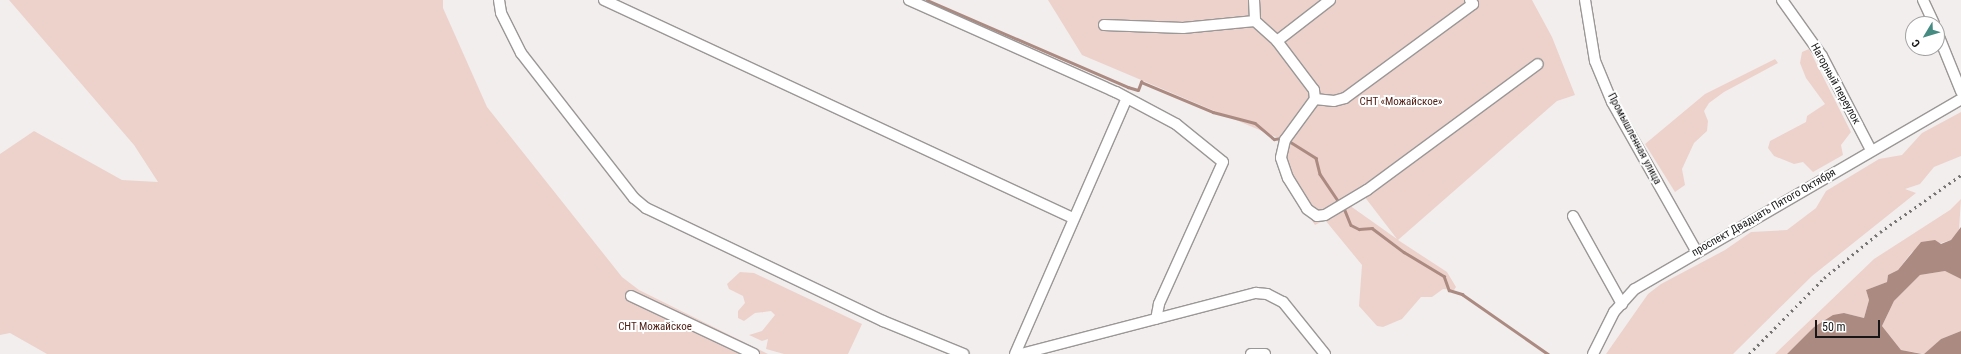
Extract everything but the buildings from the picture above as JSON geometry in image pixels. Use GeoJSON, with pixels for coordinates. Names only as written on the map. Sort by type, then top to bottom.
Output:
{"type":"FeatureCollection","features":[{"type":"Feature","properties":{"kind":"street"},"geometry":{"type":"LineString","coordinates":[[499,0],[501,13],[522,53],[634,198],[646,208],[883,322],[964,354]]}},
{"type":"Feature","properties":{"kind":"street"},"geometry":{"type":"LineString","coordinates":[[604,0],[1072,218]]}},
{"type":"Feature","properties":{"kind":"street"},"geometry":{"type":"LineString","coordinates":[[909,0],[1176,124],[1223,162],[1159,304],[1156,319]]}},
{"type":"Feature","properties":{"kind":"street"},"geometry":{"type":"LineString","coordinates":[[1254,0],[1255,21],[1277,41],[1314,90],[1315,100],[1285,140],[1281,158],[1288,178],[1307,209],[1317,216],[1325,215],[1367,190],[1538,64]]}},
{"type":"Feature","properties":{"kind":"street"},"geometry":{"type":"LineString","coordinates":[[1277,41],[1330,0]]}},
{"type":"Feature","properties":{"kind":"street"},"geometry":{"type":"LineString","coordinates":[[1315,100],[1334,101],[1345,98],[1472,4],[1470,0]]}},
{"type":"Feature","properties":{"kind":"street","name":"Промышленная улица"},"geometry":{"type":"LineString","coordinates":[[1585,0],[1596,61],[1612,102],[1697,252]]}},
{"type":"Feature","properties":{"kind":"street","name":"Нагорный переулок"},"geometry":{"type":"LineString","coordinates":[[1782,0],[1822,56],[1871,150]]}},
{"type":"Feature","properties":{"kind":"street"},"geometry":{"type":"LineString","coordinates":[[1922,0],[1930,16]]}},
{"type":"Feature","properties":{"kind":"street"},"geometry":{"type":"LineString","coordinates":[[1104,26],[1183,28],[1255,21]]}},
{"type":"Feature","properties":{"kind":"street"},"geometry":{"type":"LineString","coordinates":[[1945,52],[1961,91]]}},
{"type":"Feature","properties":{"kind":"street","name":"проспект Двадцать Пятого Октября"},"geometry":{"type":"LineString","coordinates":[[1593,354],[1604,329],[1622,304],[1635,290],[1871,150],[1961,99]]}},
{"type":"Feature","properties":{"kind":"street"},"geometry":{"type":"LineString","coordinates":[[1014,354],[1072,218],[1126,100]]}},
{"type":"Feature","properties":{"kind":"street"},"geometry":{"type":"LineString","coordinates":[[1573,216],[1622,304]]}},
{"type":"Feature","properties":{"kind":"street"},"geometry":{"type":"LineString","coordinates":[[1021,354],[1256,293],[1267,294],[1283,302],[1325,354]]}},
{"type":"Feature","properties":{"kind":"street"},"geometry":{"type":"LineString","coordinates":[[631,296],[754,354]]}},
{"type":"Feature","properties":{"kind":"street"},"geometry":{"type":"LineString","coordinates":[[1251,354],[1265,354]]}},
{"type":"Feature","properties":{"kind":"green space","name":"СНТ Можайское"},"geometry":{"type":"Polygon","coordinates":[[[9,0],[443,0],[443,8],[487,107],[622,277],[639,290],[768,354],[47,354],[10,333],[0,335],[0,154],[34,131],[122,180],[158,182],[134,145],[9,0]]]}},
{"type":"Feature","properties":{"kind":"green space","name":"СНТ «Можайское»"},"geometry":{"type":"Polygon","coordinates":[[[1048,0],[1532,0],[1552,37],[1575,95],[1557,101],[1398,240],[1447,272],[1456,287],[1454,290],[1443,289],[1432,297],[1421,297],[1402,319],[1383,327],[1377,326],[1359,306],[1362,265],[1325,220],[1315,225],[1286,182],[1283,140],[1082,55],[1048,0]],[[1364,196],[1349,205],[1397,239],[1364,196]]]}},
{"type":"Feature","properties":{"kind":"green space"},"geometry":{"type":"Polygon","coordinates":[[[1809,49],[1851,132],[1841,145],[1843,155],[1813,172],[1803,162],[1794,164],[1774,156],[1768,148],[1770,141],[1806,122],[1807,116],[1825,104],[1806,78],[1800,63],[1802,52],[1809,49]]]}},
{"type":"Feature","properties":{"kind":"green space"},"geometry":{"type":"Polygon","coordinates":[[[1775,59],[1778,63],[1724,92],[1709,103],[1704,111],[1708,121],[1707,131],[1694,143],[1682,169],[1685,185],[1675,192],[1645,144],[1705,94],[1775,59]]]}},
{"type":"Feature","properties":{"kind":"green space"},"geometry":{"type":"Polygon","coordinates":[[[1961,112],[1961,156],[1934,167],[1920,184],[1905,189],[1916,193],[1812,276],[1733,354],[1606,354],[1648,294],[1661,284],[1725,250],[1751,232],[1787,230],[1816,208],[1826,191],[1879,159],[1902,155],[1922,133],[1961,112]]]}},
{"type":"Feature","properties":{"kind":"green space"},"geometry":{"type":"Polygon","coordinates":[[[1961,199],[1959,230],[1951,240],[1912,252],[1898,270],[1888,275],[1887,282],[1866,290],[1869,300],[1864,318],[1844,313],[1814,327],[1787,354],[1775,354],[1874,259],[1950,210],[1961,199]]]}},
{"type":"Feature","properties":{"kind":"green space"},"geometry":{"type":"Polygon","coordinates":[[[1945,271],[1961,279],[1961,331],[1941,339],[1924,354],[1901,350],[1882,326],[1894,301],[1920,275],[1945,271]]]}},
{"type":"Feature","properties":{"kind":"green space"},"geometry":{"type":"Polygon","coordinates":[[[740,272],[754,273],[862,324],[848,354],[784,354],[766,349],[768,339],[762,341],[749,335],[762,331],[775,315],[771,311],[755,313],[744,321],[738,318],[738,311],[745,303],[743,296],[729,289],[727,284],[740,272]]]}},
{"type":"Feature","properties":{"kind":"shaded area"},"geometry":{"type":"Polygon","coordinates":[[[1961,227],[1961,279],[1945,271],[1920,275],[1894,301],[1882,326],[1901,350],[1922,354],[1787,354],[1814,327],[1833,315],[1844,313],[1864,318],[1869,300],[1866,290],[1887,282],[1888,275],[1898,270],[1921,242],[1935,240],[1941,244],[1951,240],[1961,227]]]}},
{"type":"Feature","properties":{"kind":"shaded area"},"geometry":{"type":"Polygon","coordinates":[[[1961,331],[1961,354],[1924,354],[1941,339],[1961,331]]]}},
{"type":"Feature","properties":{"kind":"waterway"},"geometry":{"type":"LineString","coordinates":[[927,0],[1128,87],[1138,90],[1141,82],[1213,112],[1255,123],[1274,139],[1282,138]]}},
{"type":"Feature","properties":{"kind":"waterway"},"geometry":{"type":"LineString","coordinates":[[1289,141],[1316,158],[1320,174],[1339,202]]}},
{"type":"Feature","properties":{"kind":"waterway"},"geometry":{"type":"LineString","coordinates":[[1344,208],[1351,225],[1359,229],[1372,228],[1404,252],[1444,276],[1449,290],[1462,294],[1548,354]]}},
{"type":"Feature","properties":{"kind":"railway"},"geometry":{"type":"LineString","coordinates":[[1749,354],[1824,278],[1880,232],[1961,175]]}}]}
